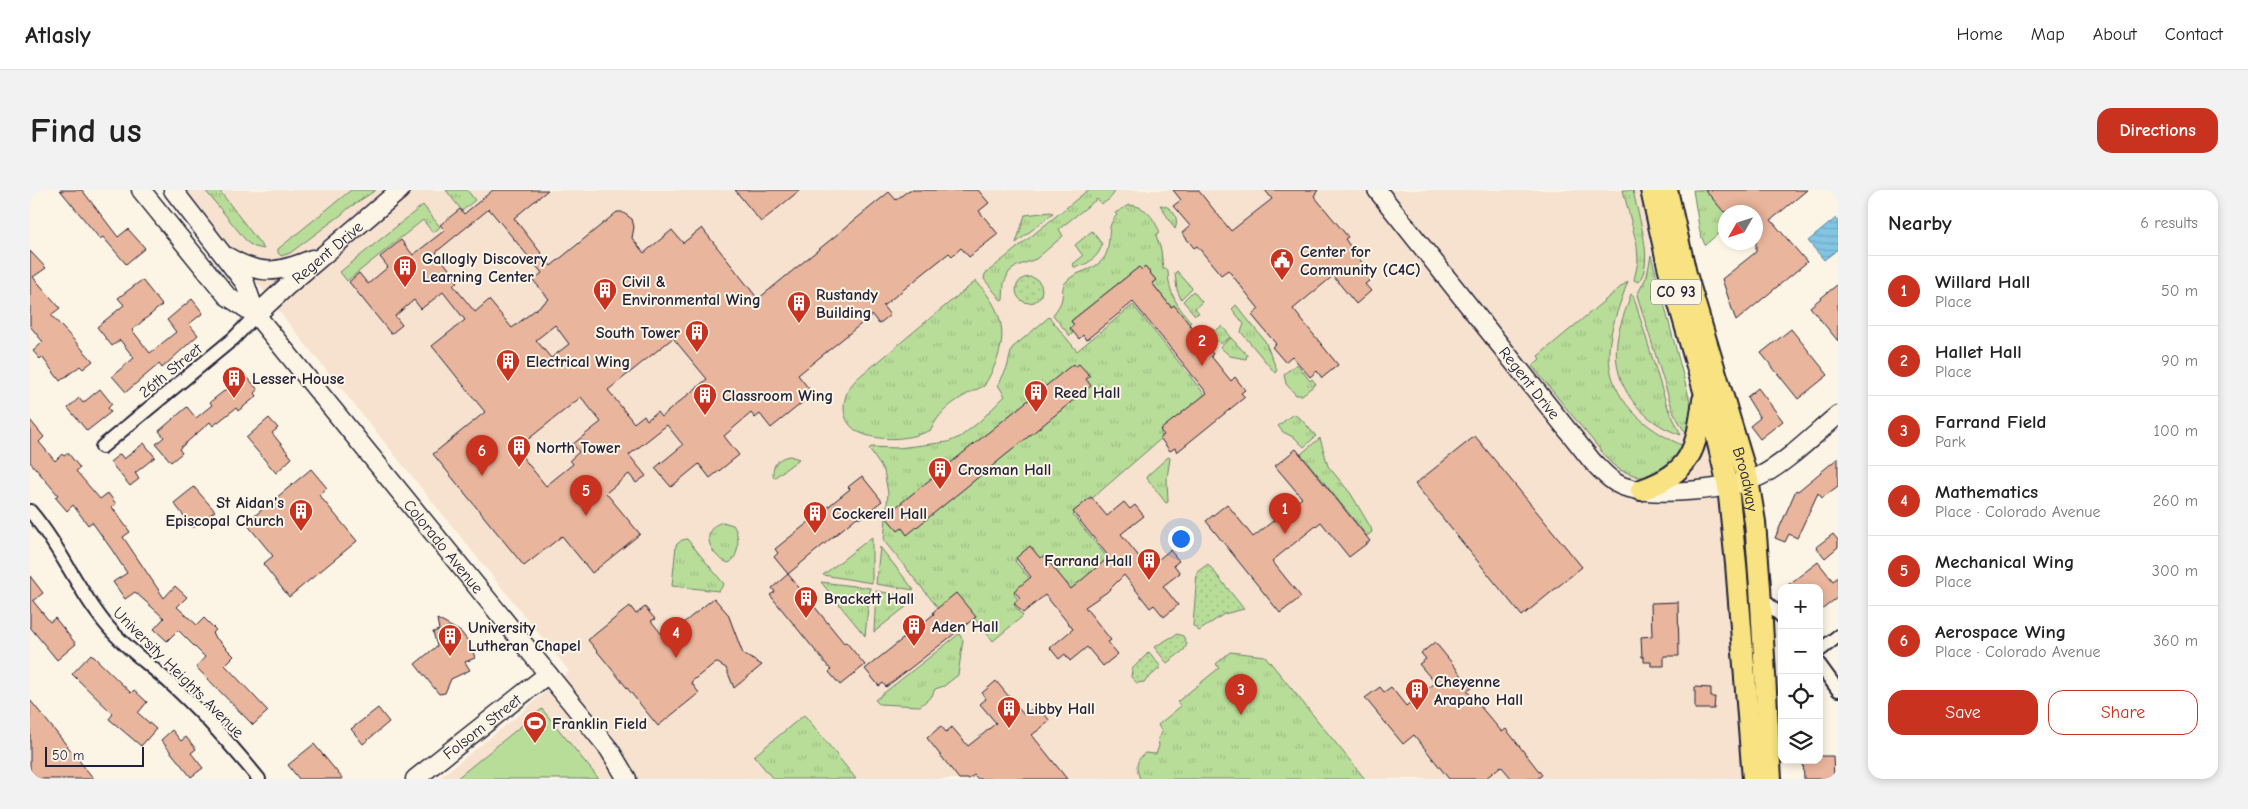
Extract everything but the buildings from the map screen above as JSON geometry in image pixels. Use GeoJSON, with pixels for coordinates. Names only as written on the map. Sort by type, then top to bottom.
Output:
{"type":"FeatureCollection","features":[{"type":"Feature","properties":{"kind":"main road","name":"Colorado Avenue"},"geometry":{"type":"LineString","coordinates":[[140,190],[227,296],[256,315],[609,749],[627,779]]}},
{"type":"Feature","properties":{"kind":"main road","name":"Colorado Avenue"},"geometry":{"type":"LineString","coordinates":[[173,190],[245,283],[256,315]]}},
{"type":"Feature","properties":{"kind":"main road","name":"Regent Drive"},"geometry":{"type":"LineString","coordinates":[[256,315],[400,190]]}},
{"type":"Feature","properties":{"kind":"main road","name":"Regent Drive"},"geometry":{"type":"LineString","coordinates":[[1377,190],[1592,461],[1609,478],[1623,486],[1640,490],[1668,491],[1728,486],[1748,480],[1773,468],[1838,415]]}},
{"type":"Feature","properties":{"kind":"main road","name":"Broadway"},"geometry":{"type":"LineString","coordinates":[[1651,190],[1668,266],[1728,486],[1753,779]]}},
{"type":"Feature","properties":{"kind":"main road","name":"Broadway"},"geometry":{"type":"LineString","coordinates":[[1666,190],[1686,274],[1748,480],[1755,522],[1761,598],[1771,779]]}},
{"type":"Feature","properties":{"kind":"main road"},"geometry":{"type":"LineString","coordinates":[[223,254],[249,268],[274,271],[290,268],[327,252]]}},
{"type":"Feature","properties":{"kind":"main road"},"geometry":{"type":"LineString","coordinates":[[1640,490],[1670,476],[1691,455],[1698,433],[1704,393]]}},
{"type":"Feature","properties":{"kind":"main road","name":"Folsom Street"},"geometry":{"type":"LineString","coordinates":[[415,779],[548,674]]}},
{"type":"Feature","properties":{"kind":"street","name":"26th Street"},"geometry":{"type":"LineString","coordinates":[[102,447],[234,338],[256,315]]}},
{"type":"Feature","properties":{"kind":"street","name":"University Heights Avenue"},"geometry":{"type":"LineString","coordinates":[[30,511],[53,540],[90,602],[110,628],[185,697],[225,738],[259,779]]}},
{"type":"Feature","properties":{"kind":"street"},"geometry":{"type":"LineString","coordinates":[[1761,598],[1778,614]]}},
{"type":"Feature","properties":{"kind":"street"},"geometry":{"type":"LineString","coordinates":[[1823,648],[1838,636]]}},
{"type":"Feature","properties":{"kind":"street"},"geometry":{"type":"LineString","coordinates":[[1823,669],[1838,690]]}},
{"type":"Feature","properties":{"kind":"shaded area"},"geometry":{"type":"Polygon","coordinates":[[[186,190],[1640,190],[1659,295],[1694,409],[1705,424],[1712,458],[1726,546],[1747,779],[438,779],[521,713],[569,671],[289,324],[186,190]]]}},
{"type":"Feature","properties":{"kind":"green space"},"geometry":{"type":"Polygon","coordinates":[[[205,190],[219,190],[264,249],[248,243],[205,190]]]}},
{"type":"Feature","properties":{"kind":"green space"},"geometry":{"type":"Polygon","coordinates":[[[351,190],[376,190],[350,207],[290,253],[281,256],[278,253],[278,249],[351,190]]]}},
{"type":"Feature","properties":{"kind":"green space"},"geometry":{"type":"Polygon","coordinates":[[[446,190],[467,190],[475,200],[462,211],[446,190]]]}},
{"type":"Feature","properties":{"kind":"green space"},"geometry":{"type":"Polygon","coordinates":[[[1088,190],[1115,190],[1108,200],[1101,204],[1097,199],[1059,229],[1063,236],[1036,259],[1017,266],[1009,272],[1004,283],[1003,300],[1001,300],[984,279],[985,274],[1088,190]]]}},
{"type":"Feature","properties":{"kind":"green space"},"geometry":{"type":"Polygon","coordinates":[[[1623,190],[1633,190],[1644,238],[1645,263],[1643,274],[1638,282],[1634,280],[1638,262],[1637,245],[1623,190]]]}},
{"type":"Feature","properties":{"kind":"green space"},"geometry":{"type":"Polygon","coordinates":[[[1693,190],[1705,190],[1719,205],[1718,234],[1705,245],[1700,233],[1693,190]]]}},
{"type":"Feature","properties":{"kind":"green space"},"geometry":{"type":"Polygon","coordinates":[[[423,205],[440,227],[433,233],[423,220],[347,281],[340,272],[423,205]]]}},
{"type":"Feature","properties":{"kind":"green space"},"geometry":{"type":"Polygon","coordinates":[[[1129,205],[1145,210],[1160,232],[1156,235],[1161,250],[1163,269],[1167,269],[1170,287],[1175,299],[1191,322],[1189,324],[1171,307],[1152,283],[1156,280],[1146,268],[1142,270],[1139,267],[1071,321],[1074,325],[1070,328],[1073,333],[1070,336],[1053,315],[1061,303],[1064,285],[1069,279],[1100,263],[1107,253],[1111,225],[1117,215],[1115,213],[1129,205]]]}},
{"type":"Feature","properties":{"kind":"green space"},"geometry":{"type":"Polygon","coordinates":[[[1160,205],[1174,213],[1176,217],[1175,229],[1160,205]]]}},
{"type":"Feature","properties":{"kind":"green space"},"geometry":{"type":"Polygon","coordinates":[[[1053,213],[1016,243],[1025,215],[1053,213]]]}},
{"type":"Feature","properties":{"kind":"green space"},"geometry":{"type":"Polygon","coordinates":[[[1092,231],[1102,244],[1101,248],[1088,263],[1074,267],[1073,264],[1083,256],[1075,245],[1092,231]]]}},
{"type":"Feature","properties":{"kind":"green space"},"geometry":{"type":"Polygon","coordinates":[[[1651,255],[1695,420],[1691,436],[1683,429],[1673,411],[1637,295],[1647,276],[1651,255]]]}},
{"type":"Feature","properties":{"kind":"green space"},"geometry":{"type":"Polygon","coordinates":[[[1177,271],[1192,288],[1181,299],[1177,290],[1175,273],[1177,271]]]}},
{"type":"Feature","properties":{"kind":"green space"},"geometry":{"type":"Polygon","coordinates":[[[1029,277],[1038,281],[1042,290],[1038,299],[1029,303],[1020,299],[1016,290],[1020,281],[1029,277]]]}},
{"type":"Feature","properties":{"kind":"green space"},"geometry":{"type":"Polygon","coordinates":[[[976,281],[995,307],[1002,331],[998,357],[984,386],[953,403],[940,415],[931,430],[923,433],[888,439],[856,431],[847,421],[844,408],[847,394],[854,382],[976,281]]]}},
{"type":"Feature","properties":{"kind":"green space"},"geometry":{"type":"Polygon","coordinates":[[[1628,281],[1611,333],[1610,368],[1615,384],[1622,398],[1644,422],[1657,432],[1686,447],[1677,461],[1649,477],[1639,477],[1620,470],[1611,463],[1532,366],[1540,359],[1538,356],[1628,281]]]}},
{"type":"Feature","properties":{"kind":"green space"},"geometry":{"type":"Polygon","coordinates":[[[1193,291],[1202,302],[1195,308],[1199,313],[1195,315],[1183,301],[1193,291]]]}},
{"type":"Feature","properties":{"kind":"green space"},"geometry":{"type":"Polygon","coordinates":[[[1631,294],[1633,295],[1666,403],[1681,435],[1653,421],[1642,411],[1624,387],[1619,373],[1616,358],[1617,342],[1631,294]]]}},
{"type":"Feature","properties":{"kind":"green space"},"geometry":{"type":"Polygon","coordinates":[[[1133,305],[1206,396],[1160,433],[1163,437],[1073,515],[1109,560],[1070,591],[1030,549],[1015,561],[1031,580],[1014,594],[1019,601],[1014,605],[1023,616],[993,641],[956,596],[939,609],[884,541],[888,493],[884,471],[869,449],[871,447],[898,448],[948,442],[960,437],[979,422],[1005,396],[998,385],[1007,368],[1012,348],[1049,317],[1077,351],[1133,305]]]}},
{"type":"Feature","properties":{"kind":"green space"},"geometry":{"type":"Polygon","coordinates":[[[1236,305],[1265,341],[1277,370],[1275,373],[1241,332],[1244,324],[1232,309],[1236,305]]]}},
{"type":"Feature","properties":{"kind":"green space"},"geometry":{"type":"Polygon","coordinates":[[[1222,326],[1231,337],[1220,344],[1207,330],[1211,327],[1215,331],[1222,326]]]}},
{"type":"Feature","properties":{"kind":"green space"},"geometry":{"type":"Polygon","coordinates":[[[1231,338],[1247,355],[1246,359],[1230,356],[1220,347],[1231,338]]]}},
{"type":"Feature","properties":{"kind":"green space"},"geometry":{"type":"Polygon","coordinates":[[[1297,364],[1310,381],[1312,379],[1316,384],[1302,395],[1296,395],[1286,384],[1284,374],[1297,364]]]}},
{"type":"Feature","properties":{"kind":"green space"},"geometry":{"type":"Polygon","coordinates":[[[1293,414],[1301,419],[1316,436],[1304,447],[1295,438],[1283,432],[1278,426],[1293,414]]]}},
{"type":"Feature","properties":{"kind":"green space"},"geometry":{"type":"Polygon","coordinates":[[[1320,438],[1328,466],[1351,494],[1371,528],[1372,532],[1367,536],[1301,454],[1320,438]]]}},
{"type":"Feature","properties":{"kind":"green space"},"geometry":{"type":"Polygon","coordinates":[[[790,456],[799,459],[774,478],[773,470],[776,463],[782,458],[790,456]]]}},
{"type":"Feature","properties":{"kind":"green space"},"geometry":{"type":"Polygon","coordinates":[[[1168,457],[1170,458],[1167,478],[1168,502],[1166,503],[1146,477],[1168,457]]]}},
{"type":"Feature","properties":{"kind":"green space"},"geometry":{"type":"Polygon","coordinates":[[[723,522],[733,525],[738,539],[737,551],[733,560],[729,563],[717,555],[709,543],[711,530],[715,525],[723,522]]]}},
{"type":"Feature","properties":{"kind":"green space"},"geometry":{"type":"Polygon","coordinates":[[[872,537],[872,583],[823,575],[872,537]]]}},
{"type":"Feature","properties":{"kind":"green space"},"geometry":{"type":"Polygon","coordinates":[[[687,539],[724,584],[719,591],[672,586],[676,545],[682,540],[687,539]]]}},
{"type":"Feature","properties":{"kind":"green space"},"geometry":{"type":"Polygon","coordinates":[[[880,547],[914,590],[876,584],[880,547]]]}},
{"type":"Feature","properties":{"kind":"green space"},"geometry":{"type":"Polygon","coordinates":[[[1208,564],[1244,609],[1224,614],[1199,631],[1193,626],[1197,572],[1208,564]]]}},
{"type":"Feature","properties":{"kind":"green space"},"geometry":{"type":"Polygon","coordinates":[[[821,582],[870,588],[865,636],[821,582]]]}},
{"type":"Feature","properties":{"kind":"green space"},"geometry":{"type":"Polygon","coordinates":[[[876,591],[917,598],[874,632],[876,591]]]}},
{"type":"Feature","properties":{"kind":"green space"},"geometry":{"type":"Polygon","coordinates":[[[959,634],[963,640],[958,675],[944,686],[935,689],[932,696],[920,706],[879,704],[875,700],[959,634]]]}},
{"type":"Feature","properties":{"kind":"green space"},"geometry":{"type":"Polygon","coordinates":[[[1177,634],[1183,636],[1187,644],[1184,650],[1167,663],[1154,647],[1177,634]]]}},
{"type":"Feature","properties":{"kind":"green space"},"geometry":{"type":"Polygon","coordinates":[[[1149,652],[1161,667],[1144,682],[1137,683],[1131,677],[1132,669],[1149,652]]]}},
{"type":"Feature","properties":{"kind":"green space"},"geometry":{"type":"Polygon","coordinates":[[[1230,652],[1265,656],[1365,779],[1140,779],[1137,768],[1139,759],[1145,753],[1156,754],[1159,746],[1158,738],[1162,732],[1158,725],[1181,706],[1177,702],[1219,668],[1216,664],[1230,652]]]}},
{"type":"Feature","properties":{"kind":"green space","name":"Franklin Field"},"geometry":{"type":"Polygon","coordinates":[[[542,709],[599,779],[456,779],[542,709]]]}},
{"type":"Feature","properties":{"kind":"green space"},"geometry":{"type":"Polygon","coordinates":[[[804,715],[856,779],[773,779],[754,756],[804,715]]]}},
{"type":"Feature","properties":{"kind":"water"},"geometry":{"type":"Polygon","coordinates":[[[1836,218],[1838,221],[1838,249],[1824,260],[1808,241],[1836,218]]]}},
{"type":"Feature","properties":{"kind":"place","name":"Center for Community (C4C)"},"geometry":{"type":"Point","coordinates":[1282,281]}},
{"type":"Feature","properties":{"kind":"place","name":"Gallogly Discovery Learning Center"},"geometry":{"type":"Point","coordinates":[405,288]}},
{"type":"Feature","properties":{"kind":"place","name":"Civil & Environmental Wing"},"geometry":{"type":"Point","coordinates":[605,311]}},
{"type":"Feature","properties":{"kind":"place","name":"Rustandy Building"},"geometry":{"type":"Point","coordinates":[799,324]}},
{"type":"Feature","properties":{"kind":"place","name":"South Tower"},"geometry":{"type":"Point","coordinates":[697,353]}},
{"type":"Feature","properties":{"kind":"place","name":"Hallet Hall"},"geometry":{"type":"Point","coordinates":[1202,366]}},
{"type":"Feature","properties":{"kind":"place","name":"Electrical Wing"},"geometry":{"type":"Point","coordinates":[508,382]}},
{"type":"Feature","properties":{"kind":"place","name":"Lesser House"},"geometry":{"type":"Point","coordinates":[234,399]}},
{"type":"Feature","properties":{"kind":"place","name":"Reed Hall"},"geometry":{"type":"Point","coordinates":[1036,413]}},
{"type":"Feature","properties":{"kind":"place","name":"Classroom Wing"},"geometry":{"type":"Point","coordinates":[705,416]}},
{"type":"Feature","properties":{"kind":"place","name":"North Tower"},"geometry":{"type":"Point","coordinates":[519,468]}},
{"type":"Feature","properties":{"kind":"place","name":"Aerospace Wing"},"geometry":{"type":"Point","coordinates":[482,476]}},
{"type":"Feature","properties":{"kind":"place","name":"Crosman Hall"},"geometry":{"type":"Point","coordinates":[940,490]}},
{"type":"Feature","properties":{"kind":"place","name":"Mechanical Wing"},"geometry":{"type":"Point","coordinates":[586,516]}},
{"type":"Feature","properties":{"kind":"place","name":"St Aidan's Episcopal Church"},"geometry":{"type":"Point","coordinates":[301,532]}},
{"type":"Feature","properties":{"kind":"place","name":"Cockerell Hall"},"geometry":{"type":"Point","coordinates":[815,534]}},
{"type":"Feature","properties":{"kind":"place","name":"Willard Hall"},"geometry":{"type":"Point","coordinates":[1285,534]}},
{"type":"Feature","properties":{"kind":"place","name":"Farrand Hall"},"geometry":{"type":"Point","coordinates":[1149,581]}},
{"type":"Feature","properties":{"kind":"place","name":"Brackett Hall"},"geometry":{"type":"Point","coordinates":[806,619]}},
{"type":"Feature","properties":{"kind":"place","name":"Aden Hall"},"geometry":{"type":"Point","coordinates":[914,647]}},
{"type":"Feature","properties":{"kind":"place","name":"University Lutheran Chapel"},"geometry":{"type":"Point","coordinates":[450,657]}},
{"type":"Feature","properties":{"kind":"place","name":"Mathematics"},"geometry":{"type":"Point","coordinates":[676,658]}},
{"type":"Feature","properties":{"kind":"place","name":"Cheyenne Arapaho Hall"},"geometry":{"type":"Point","coordinates":[1417,711]}},
{"type":"Feature","properties":{"kind":"place","name":"Farrand Field"},"geometry":{"type":"Point","coordinates":[1241,715]}},
{"type":"Feature","properties":{"kind":"place","name":"Libby Hall"},"geometry":{"type":"Point","coordinates":[1009,729]}},
{"type":"Feature","properties":{"kind":"place","name":"Franklin Field"},"geometry":{"type":"Point","coordinates":[535,744]}}]}
